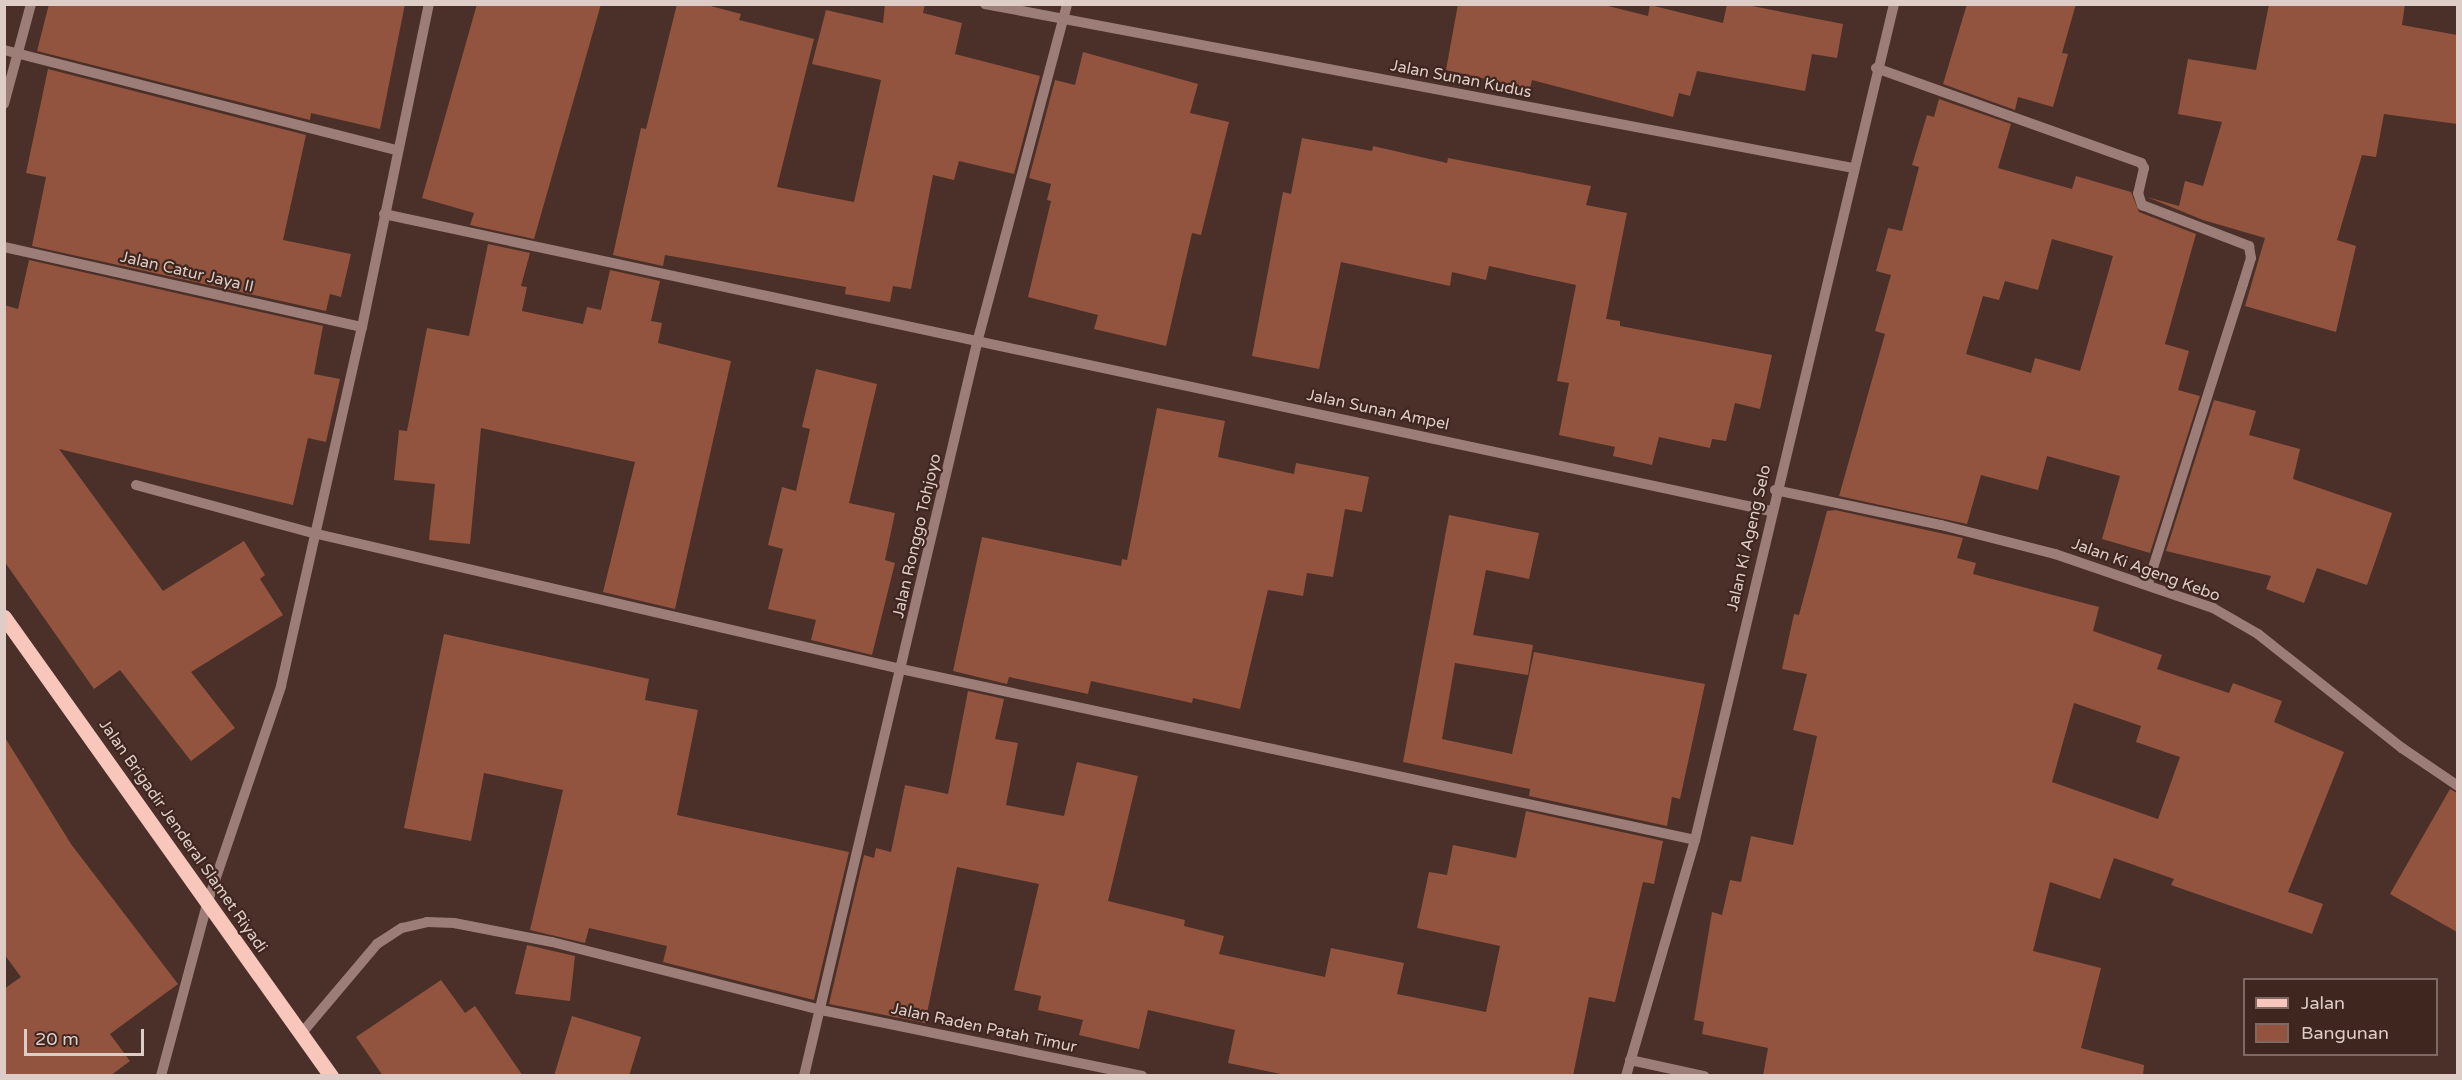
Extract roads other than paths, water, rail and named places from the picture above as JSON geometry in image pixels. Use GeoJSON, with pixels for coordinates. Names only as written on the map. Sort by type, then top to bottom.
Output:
{"type":"FeatureCollection","features":[{"type":"Feature","properties":{"kind":"main road","name":"Jalan Brigadir Jenderal Slamet Riyadi"},"geometry":{"type":"LineString","coordinates":[[4,617],[331,1076]]}},
{"type":"Feature","properties":{"kind":"street"},"geometry":{"type":"LineString","coordinates":[[4,104],[31,4]]}},
{"type":"Feature","properties":{"kind":"street"},"geometry":{"type":"LineString","coordinates":[[161,1076],[207,901],[281,686],[312,533],[362,327],[396,150],[429,4]]}},
{"type":"Feature","properties":{"kind":"street","name":"Jalan Sunan Kudus"},"geometry":{"type":"LineString","coordinates":[[985,4],[1853,168]]}},
{"type":"Feature","properties":{"kind":"street","name":"Jalan Ronggo Tohjoyo"},"geometry":{"type":"LineString","coordinates":[[804,1076],[978,339],[1066,4]]}},
{"type":"Feature","properties":{"kind":"street","name":"Jalan Ki Ageng Selo"},"geometry":{"type":"LineString","coordinates":[[1626,1076],[1695,840],[1775,490],[1876,68],[1894,4]]}},
{"type":"Feature","properties":{"kind":"street"},"geometry":{"type":"LineString","coordinates":[[4,50],[396,150]]}},
{"type":"Feature","properties":{"kind":"street"},"geometry":{"type":"LineString","coordinates":[[1876,68],[2141,163],[2144,168],[2138,193],[2142,205],[2249,246],[2251,258],[2148,583]]}},
{"type":"Feature","properties":{"kind":"street","name":"Jalan Sunan Ampel"},"geometry":{"type":"LineString","coordinates":[[384,214],[978,339],[1771,511]]}},
{"type":"Feature","properties":{"kind":"street","name":"Jalan Catur Jaya II"},"geometry":{"type":"LineString","coordinates":[[4,247],[362,327]]}},
{"type":"Feature","properties":{"kind":"street"},"geometry":{"type":"LineString","coordinates":[[136,485],[312,533],[901,669],[1695,840]]}},
{"type":"Feature","properties":{"kind":"street","name":"Jalan Ki Ageng Kebo"},"geometry":{"type":"LineString","coordinates":[[1775,490],[1952,528],[2148,583],[2213,608],[2258,634],[2402,748],[2453,784]]}},
{"type":"Feature","properties":{"kind":"street","name":"Jalan Raden Patah Timur"},"geometry":{"type":"LineString","coordinates":[[301,1034],[377,944],[402,928],[427,922],[454,923],[552,942],[821,1010],[1142,1076]]}},
{"type":"Feature","properties":{"kind":"street"},"geometry":{"type":"LineString","coordinates":[[1630,1060],[1704,1076]]}}]}
